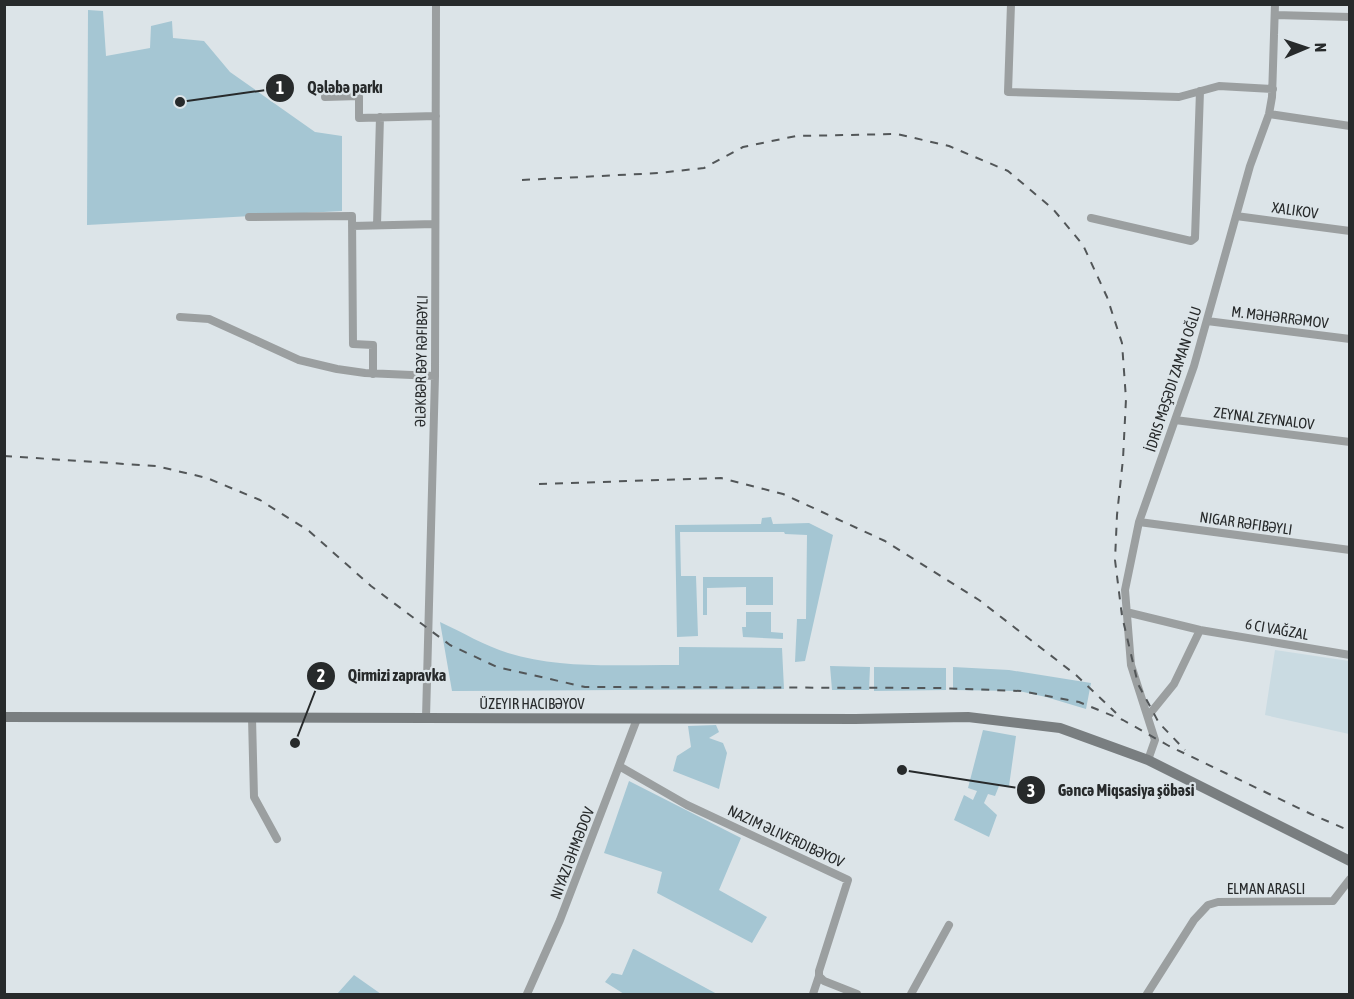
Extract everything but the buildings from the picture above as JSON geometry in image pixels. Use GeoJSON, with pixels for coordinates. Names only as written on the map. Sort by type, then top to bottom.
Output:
{"type":"FeatureCollection","features":[{"type":"Feature","properties":{"kind":"main road"},"geometry":{"type":"LineString","coordinates":[[4,717],[855,719],[968,717],[1060,728],[1148,760],[1350,861]]}},
{"type":"Feature","properties":{"kind":"street","name":"ƏLƏKBƏR BƏY RƏFIBƏYLI"},"geometry":{"type":"LineString","coordinates":[[426,718],[435,376],[436,4]]}},
{"type":"Feature","properties":{"kind":"street"},"geometry":{"type":"LineString","coordinates":[[1011,4],[1008,92],[1179,97],[1219,86],[1273,89]]}},
{"type":"Feature","properties":{"kind":"street","name":"İDRIS MƏŞƏDI ZAMAN OĞLU"},"geometry":{"type":"LineString","coordinates":[[1148,760],[1155,740],[1131,665],[1125,590],[1139,522],[1194,366],[1250,166],[1269,114],[1273,89],[1275,4]]}},
{"type":"Feature","properties":{"kind":"street"},"geometry":{"type":"LineString","coordinates":[[1275,15],[1350,17]]}},
{"type":"Feature","properties":{"kind":"street"},"geometry":{"type":"LineString","coordinates":[[1091,218],[1191,241],[1195,238],[1200,91]]}},
{"type":"Feature","properties":{"kind":"street"},"geometry":{"type":"LineString","coordinates":[[325,97],[359,96],[359,117],[436,116]]}},
{"type":"Feature","properties":{"kind":"street"},"geometry":{"type":"LineString","coordinates":[[1269,114],[1350,126]]}},
{"type":"Feature","properties":{"kind":"street"},"geometry":{"type":"LineString","coordinates":[[377,225],[380,117]]}},
{"type":"Feature","properties":{"kind":"street"},"geometry":{"type":"LineString","coordinates":[[249,217],[352,216],[353,344],[373,345],[374,374]]}},
{"type":"Feature","properties":{"kind":"street"},"geometry":{"type":"LineString","coordinates":[[1236,216],[1350,231]]}},
{"type":"Feature","properties":{"kind":"street"},"geometry":{"type":"LineString","coordinates":[[352,226],[435,224]]}},
{"type":"Feature","properties":{"kind":"street"},"geometry":{"type":"LineString","coordinates":[[180,317],[210,319],[299,360],[337,369],[374,374],[435,376]]}},
{"type":"Feature","properties":{"kind":"street","name":"M. MƏHƏRRƏMOV"},"geometry":{"type":"LineString","coordinates":[[1207,321],[1350,339]]}},
{"type":"Feature","properties":{"kind":"street","name":"ZEYNAL ZEYNALOV"},"geometry":{"type":"LineString","coordinates":[[1175,420],[1350,442]]}},
{"type":"Feature","properties":{"kind":"street","name":"NIGAR RƏFIBƏYLI"},"geometry":{"type":"LineString","coordinates":[[1139,522],[1350,550]]}},
{"type":"Feature","properties":{"kind":"street"},"geometry":{"type":"LineString","coordinates":[[1126,612],[1200,630],[1350,655]]}},
{"type":"Feature","properties":{"kind":"street"},"geometry":{"type":"LineString","coordinates":[[1148,716],[1174,684],[1200,630]]}},
{"type":"Feature","properties":{"kind":"street"},"geometry":{"type":"LineString","coordinates":[[252,718],[254,797],[277,839]]}},
{"type":"Feature","properties":{"kind":"street","name":"NIYAZI ƏHMƏDOV"},"geometry":{"type":"LineString","coordinates":[[527,994],[561,920],[637,719]]}},
{"type":"Feature","properties":{"kind":"street","name":"NAZIM ƏLIVERDIBƏYOV"},"geometry":{"type":"LineString","coordinates":[[619,766],[687,805],[848,880],[819,976]]}},
{"type":"Feature","properties":{"kind":"street"},"geometry":{"type":"LineString","coordinates":[[1147,994],[1194,920],[1208,905],[1226,902],[1333,901],[1350,879]]}},
{"type":"Feature","properties":{"kind":"street"},"geometry":{"type":"LineString","coordinates":[[911,994],[950,925]]}},
{"type":"Feature","properties":{"kind":"street"},"geometry":{"type":"LineString","coordinates":[[813,994],[819,976],[824,981],[857,994]]}},
{"type":"Feature","properties":{"kind":"shaded area"},"geometry":{"type":"Polygon","coordinates":[[[88,10],[103,11],[106,56],[150,48],[151,26],[172,21],[173,38],[204,41],[230,72],[315,132],[342,136],[342,211],[87,225],[88,10]]]}},
{"type":"Feature","properties":{"kind":"shaded area"},"geometry":{"type":"Polygon","coordinates":[[[771,517],[773,524],[809,523],[833,535],[805,661],[795,662],[797,619],[806,619],[807,535],[785,534],[784,532],[680,532],[681,576],[696,576],[698,636],[677,637],[675,525],[761,524],[762,518],[771,517]]]}},
{"type":"Feature","properties":{"kind":"shaded area"},"geometry":{"type":"Polygon","coordinates":[[[703,577],[773,577],[773,605],[746,605],[746,587],[707,588],[707,615],[703,615],[703,577]]]}},
{"type":"Feature","properties":{"kind":"shaded area"},"geometry":{"type":"Polygon","coordinates":[[[746,612],[771,612],[771,632],[783,633],[783,639],[743,637],[742,627],[746,627],[746,612]]]}},
{"type":"Feature","properties":{"kind":"shaded area"},"geometry":{"type":"Polygon","coordinates":[[[440,622],[508,653],[571,664],[679,665],[679,647],[782,648],[784,689],[452,691],[440,622]]]}},
{"type":"Feature","properties":{"kind":"shaded area"},"geometry":{"type":"Polygon","coordinates":[[[1275,650],[1349,661],[1349,734],[1265,715],[1275,650]]]}},
{"type":"Feature","properties":{"kind":"shaded area"},"geometry":{"type":"Polygon","coordinates":[[[830,666],[870,667],[869,690],[832,690],[830,666]]]}},
{"type":"Feature","properties":{"kind":"shaded area"},"geometry":{"type":"Polygon","coordinates":[[[874,667],[946,668],[946,690],[874,691],[874,667]]]}},
{"type":"Feature","properties":{"kind":"shaded area"},"geometry":{"type":"Polygon","coordinates":[[[953,667],[1009,670],[1091,683],[1086,709],[1019,691],[953,690],[953,667]]]}},
{"type":"Feature","properties":{"kind":"shaded area"},"geometry":{"type":"Polygon","coordinates":[[[716,725],[719,732],[709,738],[723,743],[727,753],[719,789],[673,771],[677,756],[691,747],[688,726],[716,725]]]}},
{"type":"Feature","properties":{"kind":"shaded area"},"geometry":{"type":"Polygon","coordinates":[[[983,730],[1016,736],[1009,786],[999,786],[995,796],[988,794],[984,803],[997,815],[989,837],[954,820],[964,795],[973,800],[977,791],[968,788],[983,730]]]}},
{"type":"Feature","properties":{"kind":"shaded area"},"geometry":{"type":"Polygon","coordinates":[[[629,781],[741,838],[719,890],[767,917],[752,943],[657,893],[662,872],[604,853],[629,781]]]}},
{"type":"Feature","properties":{"kind":"shaded area"},"geometry":{"type":"Polygon","coordinates":[[[633,949],[717,994],[624,994],[605,982],[612,973],[622,975],[633,949]]]}},
{"type":"Feature","properties":{"kind":"shaded area"},"geometry":{"type":"Polygon","coordinates":[[[354,975],[381,994],[337,994],[354,975]]]}},
{"type":"Feature","properties":{"kind":"railway"},"geometry":{"type":"LineString","coordinates":[[522,180],[659,173],[704,168],[743,147],[796,136],[897,134],[949,146],[1008,171],[1053,209],[1083,245],[1107,297],[1122,343],[1126,399],[1115,560],[1122,616],[1138,684],[1159,723],[1185,750]]}},
{"type":"Feature","properties":{"kind":"railway"},"geometry":{"type":"LineString","coordinates":[[4,456],[156,466],[207,478],[260,500],[309,531],[371,586],[450,645],[497,667],[585,687],[939,688],[1021,691],[1079,702],[1123,720],[1169,746],[1350,831]]}},
{"type":"Feature","properties":{"kind":"railway"},"geometry":{"type":"LineString","coordinates":[[539,484],[721,478],[783,494],[885,541],[979,600],[1076,675],[1116,713]]}},
{"type":"Feature","properties":{"kind":"place","name":"Qələbə parkı"},"geometry":{"type":"Point","coordinates":[180,102]}},
{"type":"Feature","properties":{"kind":"place","name":"Qirmizi zapravka"},"geometry":{"type":"Point","coordinates":[295,743]}},
{"type":"Feature","properties":{"kind":"place","name":"Gəncə Miqsasiya şöbəsi"},"geometry":{"type":"Point","coordinates":[902,770]}}]}
